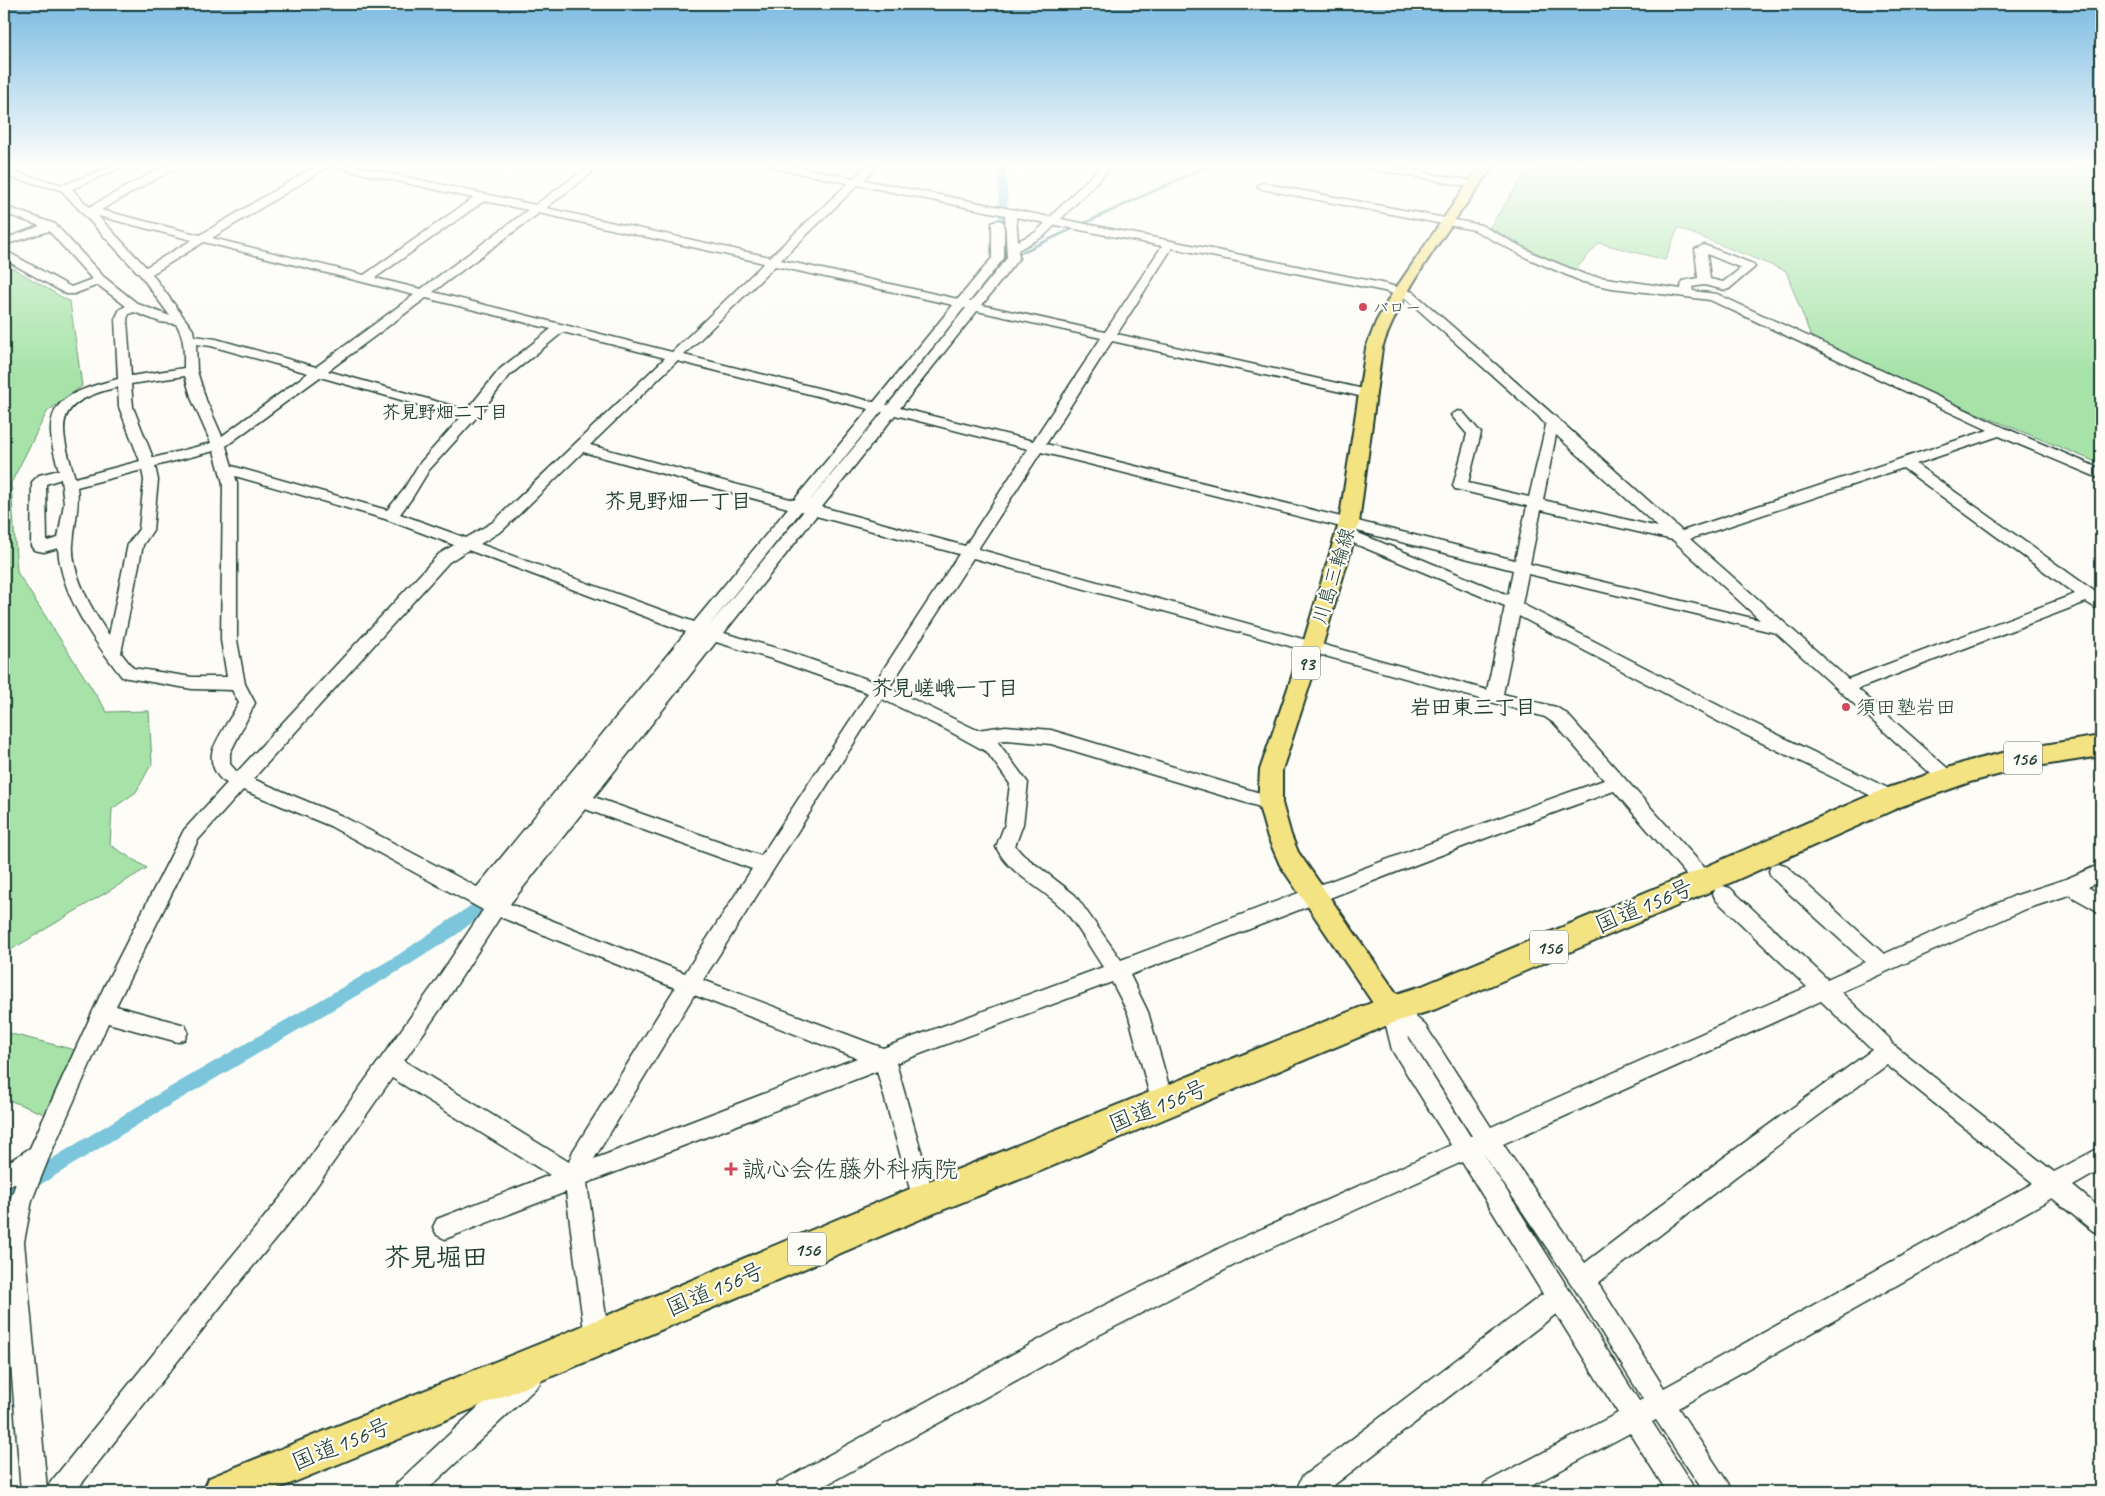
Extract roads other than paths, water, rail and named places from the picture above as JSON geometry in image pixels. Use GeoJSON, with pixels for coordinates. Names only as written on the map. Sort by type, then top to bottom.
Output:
{"type":"FeatureCollection","features":[{"type":"Feature","properties":{"kind":"highway","name":"国道156号"},"geometry":{"type":"LineString","coordinates":[[223,1492],[549,1359],[924,1200],[1392,1009],[1426,999],[1713,888],[1892,798],[1948,778],[2024,758],[2101,746]]}},
{"type":"Feature","properties":{"kind":"main road","name":"川島三輪線"},"geometry":{"type":"LineString","coordinates":[[1392,1009],[1289,858],[1278,835],[1270,803],[1271,770],[1312,647],[1348,529],[1374,348],[1381,326],[1401,291],[1439,235]]}},
{"type":"Feature","properties":{"kind":"street"},"geometry":{"type":"LineString","coordinates":[[4,245],[29,235]]}},
{"type":"Feature","properties":{"kind":"street"},"geometry":{"type":"LineString","coordinates":[[59,235],[100,280],[134,307],[164,319],[180,321]]}},
{"type":"Feature","properties":{"kind":"street"},"geometry":{"type":"LineString","coordinates":[[111,235],[165,297],[187,330],[190,371],[199,400],[219,445],[230,483],[229,640],[237,684],[247,703],[221,754],[221,765],[228,776],[336,821],[488,902],[689,984],[884,1059]]}},
{"type":"Feature","properties":{"kind":"street"},"geometry":{"type":"LineString","coordinates":[[189,235],[1038,446],[1348,529],[1521,567],[1753,624],[1779,628]]}},
{"type":"Feature","properties":{"kind":"street"},"geometry":{"type":"LineString","coordinates":[[145,273],[207,235]]}},
{"type":"Feature","properties":{"kind":"street"},"geometry":{"type":"LineString","coordinates":[[366,278],[427,235]]}},
{"type":"Feature","properties":{"kind":"street"},"geometry":{"type":"LineString","coordinates":[[66,540],[44,547],[39,546],[39,482],[44,478],[69,479],[148,464],[219,445],[503,235]]}},
{"type":"Feature","properties":{"kind":"street"},"geometry":{"type":"LineString","coordinates":[[652,235],[1368,394]]}},
{"type":"Feature","properties":{"kind":"street"},"geometry":{"type":"LineString","coordinates":[[34,1492],[12,1242],[21,1200],[38,1156],[103,1012],[191,835],[444,558],[498,526],[800,235]]}},
{"type":"Feature","properties":{"kind":"street"},"geometry":{"type":"LineString","coordinates":[[488,902],[582,800],[798,506],[884,409],[968,304],[998,258],[1001,235]]}},
{"type":"Feature","properties":{"kind":"street"},"geometry":{"type":"LineString","coordinates":[[968,304],[1013,258],[1009,235]]}},
{"type":"Feature","properties":{"kind":"street"},"geometry":{"type":"LineString","coordinates":[[1012,249],[1038,235]]}},
{"type":"Feature","properties":{"kind":"street"},"geometry":{"type":"LineString","coordinates":[[1122,235],[1401,291],[1409,295],[1544,413],[1554,425],[1948,778]]}},
{"type":"Feature","properties":{"kind":"street"},"geometry":{"type":"LineString","coordinates":[[1492,235],[1531,256],[1573,275],[1612,284],[1713,297],[2000,431],[2101,474]]}},
{"type":"Feature","properties":{"kind":"street"},"geometry":{"type":"LineString","coordinates":[[597,1338],[575,1178],[581,1160],[689,984],[1169,244]]}},
{"type":"Feature","properties":{"kind":"street"},"geometry":{"type":"LineString","coordinates":[[4,245],[70,292],[100,280]]}},
{"type":"Feature","properties":{"kind":"street"},"geometry":{"type":"LineString","coordinates":[[1687,293],[1686,284],[1704,281]]}},
{"type":"Feature","properties":{"kind":"street"},"geometry":{"type":"LineString","coordinates":[[113,654],[136,544],[146,530],[149,518],[151,480],[148,464],[126,407],[124,382],[121,319],[124,312],[134,307]]}},
{"type":"Feature","properties":{"kind":"street"},"geometry":{"type":"LineString","coordinates":[[390,516],[407,495],[424,467],[472,415],[505,372],[560,328]]}},
{"type":"Feature","properties":{"kind":"street"},"geometry":{"type":"LineString","coordinates":[[189,339],[212,342],[472,415]]}},
{"type":"Feature","properties":{"kind":"street"},"geometry":{"type":"LineString","coordinates":[[190,371],[124,382],[78,395],[62,409],[55,433],[69,479],[72,496],[66,540],[66,557],[81,603],[113,654],[128,673],[192,683],[237,684]]}},
{"type":"Feature","properties":{"kind":"street"},"geometry":{"type":"LineString","coordinates":[[59,1492],[227,1280],[294,1199],[441,991],[488,902],[583,769],[815,509],[884,409]]}},
{"type":"Feature","properties":{"kind":"street"},"geometry":{"type":"LineString","coordinates":[[1458,415],[1474,433],[1460,486],[1536,502],[1680,537],[2000,431]]}},
{"type":"Feature","properties":{"kind":"street"},"geometry":{"type":"LineString","coordinates":[[1494,698],[1551,428],[1554,425]]}},
{"type":"Feature","properties":{"kind":"street"},"geometry":{"type":"LineString","coordinates":[[582,447],[815,509],[1550,712],[1561,719],[1713,888],[1882,1045]]}},
{"type":"Feature","properties":{"kind":"street"},"geometry":{"type":"LineString","coordinates":[[1905,463],[2095,600]]}},
{"type":"Feature","properties":{"kind":"street"},"geometry":{"type":"LineString","coordinates":[[226,469],[390,516],[705,633],[777,654],[879,690],[977,737],[993,747],[1019,782],[1014,824],[1005,846],[1015,860],[1068,901],[1117,970],[1138,1012],[1163,1104]]}},
{"type":"Feature","properties":{"kind":"street"},"geometry":{"type":"LineString","coordinates":[[1348,529],[1513,604],[1729,719],[1892,798]]}},
{"type":"Feature","properties":{"kind":"street"},"geometry":{"type":"LineString","coordinates":[[1845,687],[2095,600]]}},
{"type":"Feature","properties":{"kind":"street"},"geometry":{"type":"LineString","coordinates":[[977,737],[1006,733],[1051,737],[1270,803]]}},
{"type":"Feature","properties":{"kind":"street"},"geometry":{"type":"LineString","coordinates":[[583,769],[602,775]]}},
{"type":"Feature","properties":{"kind":"street"},"geometry":{"type":"LineString","coordinates":[[446,1227],[1117,970],[1314,897],[1464,837],[1618,782]]}},
{"type":"Feature","properties":{"kind":"street"},"geometry":{"type":"LineString","coordinates":[[582,800],[765,866]]}},
{"type":"Feature","properties":{"kind":"street"},"geometry":{"type":"LineString","coordinates":[[1778,871],[1881,964]]}},
{"type":"Feature","properties":{"kind":"street"},"geometry":{"type":"LineString","coordinates":[[787,1492],[1086,1328],[1238,1251],[2021,902],[2071,886],[2101,872]]}},
{"type":"Feature","properties":{"kind":"street"},"geometry":{"type":"LineString","coordinates":[[2071,886],[2101,905]]}},
{"type":"Feature","properties":{"kind":"street"},"geometry":{"type":"LineString","coordinates":[[1392,1009],[1418,1032],[1719,1492]]}},
{"type":"Feature","properties":{"kind":"street"},"geometry":{"type":"LineString","coordinates":[[1392,1009],[1399,1043],[1682,1492]]}},
{"type":"Feature","properties":{"kind":"street"},"geometry":{"type":"LineString","coordinates":[[103,1012],[178,1032]]}},
{"type":"Feature","properties":{"kind":"street"},"geometry":{"type":"LineString","coordinates":[[1582,1280],[1727,1169],[1887,1052],[2101,1222]]}},
{"type":"Feature","properties":{"kind":"street"},"geometry":{"type":"LineString","coordinates":[[884,1059],[924,1200]]}},
{"type":"Feature","properties":{"kind":"street"},"geometry":{"type":"LineString","coordinates":[[389,1064],[575,1178]]}},
{"type":"Feature","properties":{"kind":"street"},"geometry":{"type":"LineString","coordinates":[[4,1178],[38,1156]]}},
{"type":"Feature","properties":{"kind":"street"},"geometry":{"type":"LineString","coordinates":[[1494,1492],[1660,1404],[2101,1158]]}},
{"type":"Feature","properties":{"kind":"street"},"geometry":{"type":"LineString","coordinates":[[1312,1492],[1311,1486],[1559,1298]]}},
{"type":"Feature","properties":{"kind":"street"},"geometry":{"type":"LineString","coordinates":[[406,1492],[549,1359]]}},
{"type":"Feature","properties":{"kind":"waterway"},"geometry":{"type":"LineString","coordinates":[[933,349],[1005,257],[1004,235]]}},
{"type":"Feature","properties":{"kind":"waterway"},"geometry":{"type":"LineString","coordinates":[[1005,257],[1020,253],[1059,235]]}},
{"type":"Feature","properties":{"kind":"waterway"},"geometry":{"type":"LineString","coordinates":[[4,1198],[154,1106],[403,960],[450,930],[495,896]]}},
{"type":"Feature","properties":{"kind":"place","name":"バロー"},"geometry":{"type":"Point","coordinates":[1363,307]}},
{"type":"Feature","properties":{"kind":"place","name":"須田塾岩田"},"geometry":{"type":"Point","coordinates":[1846,707]}},
{"type":"Feature","properties":{"kind":"place","name":"誠心会佐藤外科病院"},"geometry":{"type":"Point","coordinates":[731,1169]}},
{"type":"Feature","properties":{"kind":"district","name":"芥見野畑二丁目"},"geometry":{"type":"Point","coordinates":[445,412]}},
{"type":"Feature","properties":{"kind":"district","name":"芥見野畑一丁目"},"geometry":{"type":"Point","coordinates":[678,501]}},
{"type":"Feature","properties":{"kind":"district","name":"芥見嵯峨一丁目"},"geometry":{"type":"Point","coordinates":[945,688]}},
{"type":"Feature","properties":{"kind":"district","name":"岩田東三丁目"},"geometry":{"type":"Point","coordinates":[1473,707]}},
{"type":"Feature","properties":{"kind":"district","name":"芥見堀田"},"geometry":{"type":"Point","coordinates":[436,1257]}}]}
